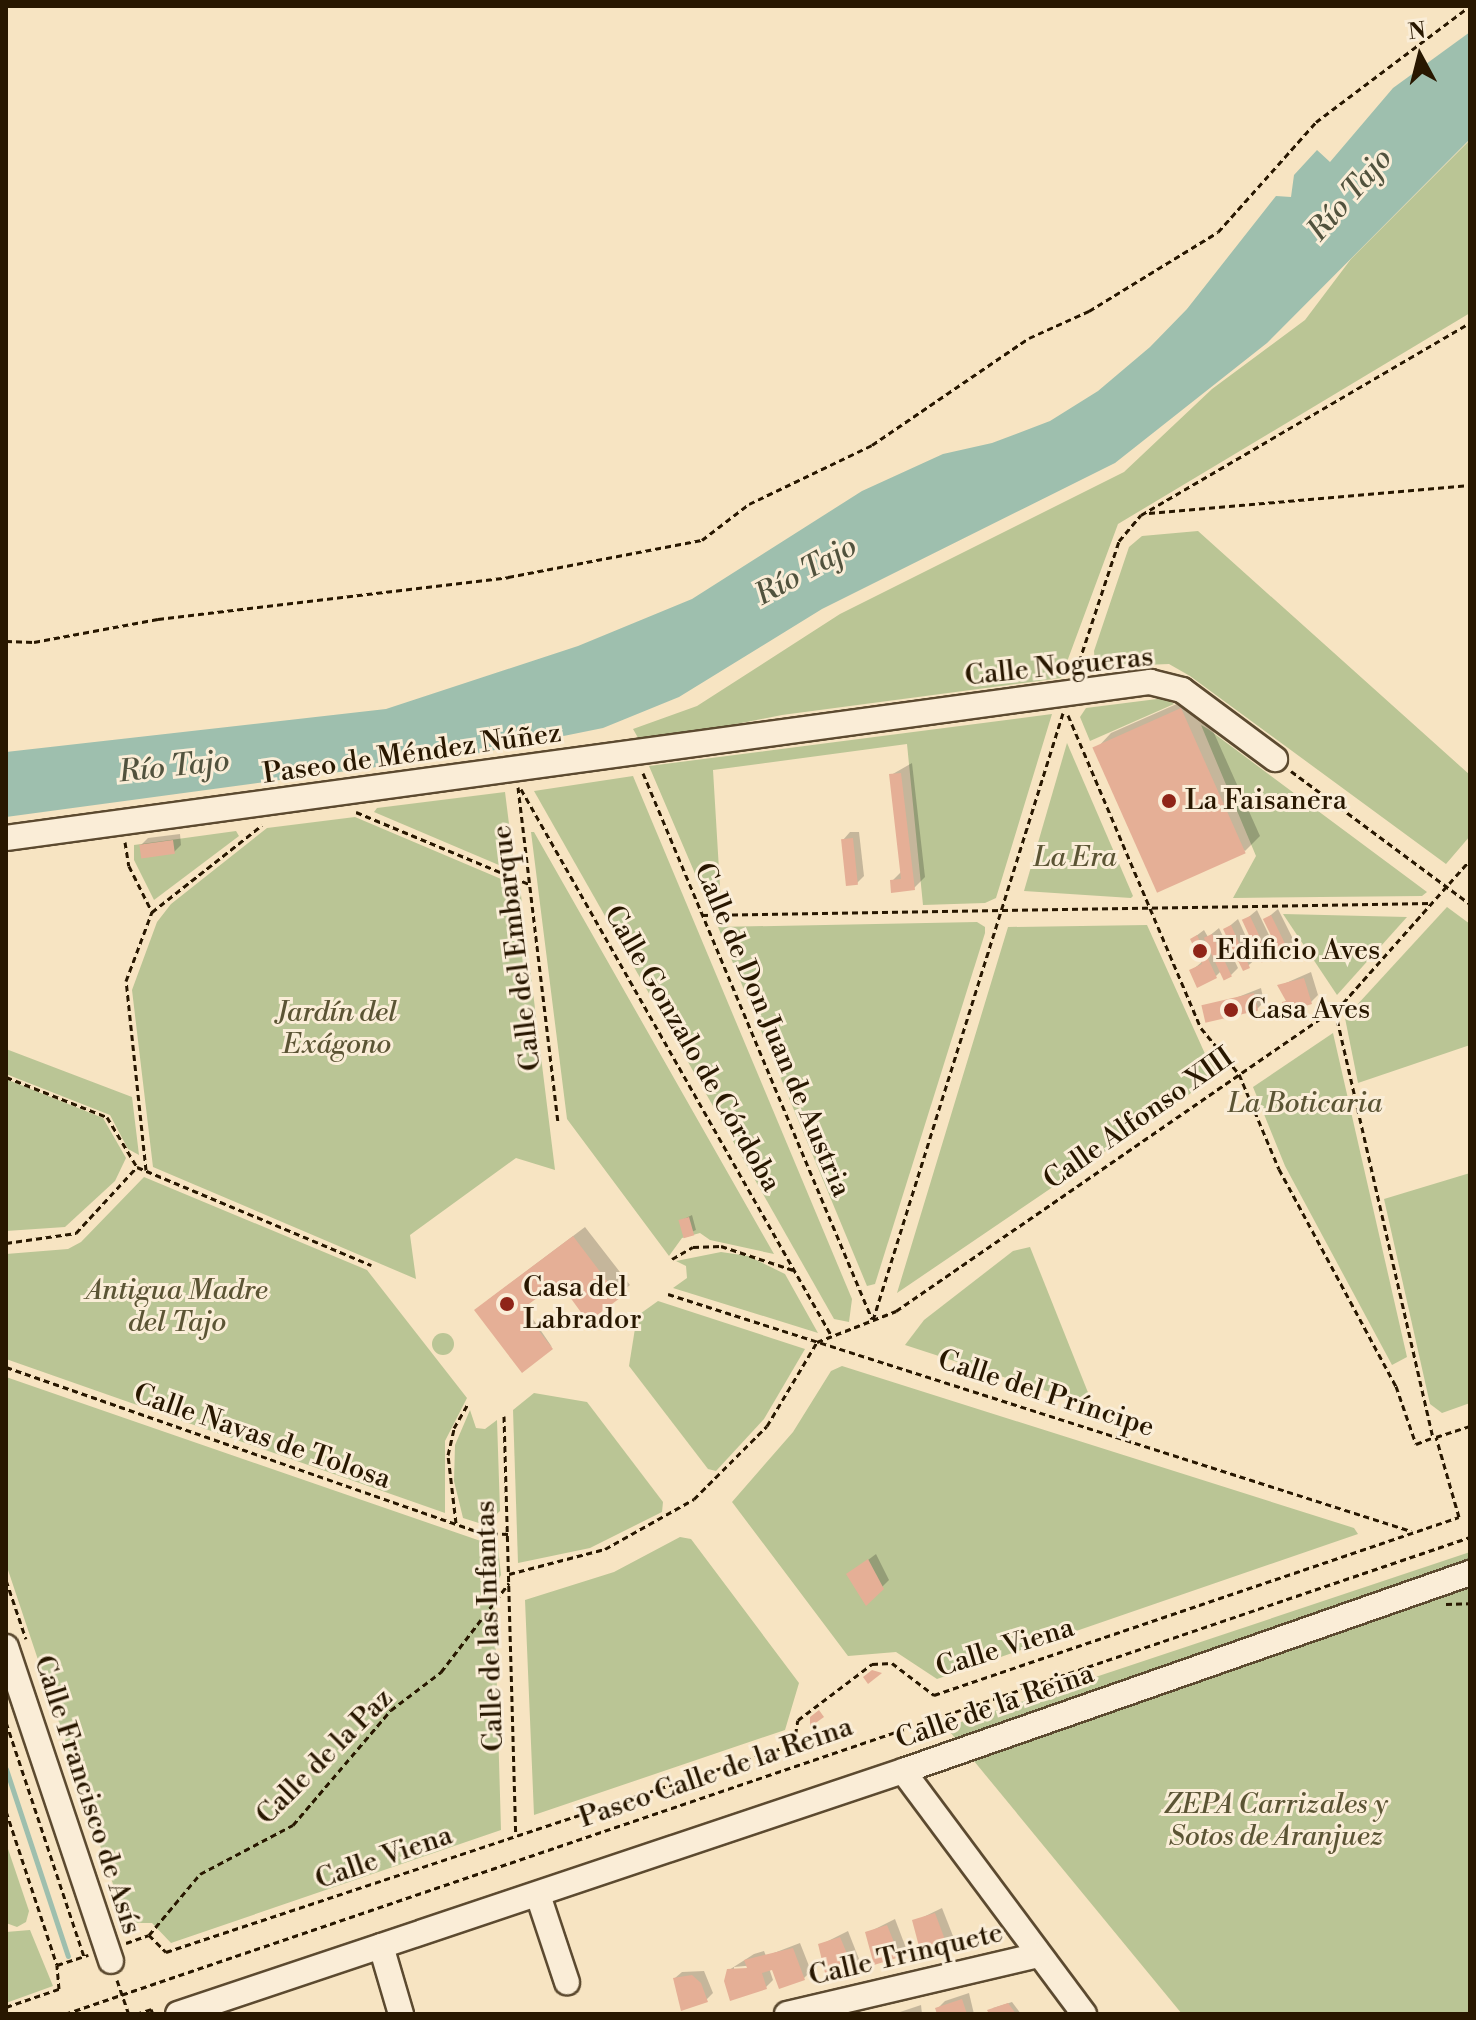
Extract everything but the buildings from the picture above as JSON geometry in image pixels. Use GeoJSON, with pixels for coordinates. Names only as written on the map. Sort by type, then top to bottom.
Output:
{"type":"FeatureCollection","features":[{"type":"Feature","properties":{"kind":"street","name":"Calle Nogueras"},"geometry":{"type":"LineString","coordinates":[[635,754],[1067,700],[1150,682],[1172,684],[1275,759]]}},
{"type":"Feature","properties":{"kind":"street","name":"Paseo de Méndez Núñez"},"geometry":{"type":"LineString","coordinates":[[6,838],[635,754]]}},
{"type":"Feature","properties":{"kind":"street","name":"Calle de la Reina"},"geometry":{"type":"LineString","coordinates":[[178,2014],[903,1771],[1470,1573]]}},
{"type":"Feature","properties":{"kind":"street","name":"Calle Francisco de Asís"},"geometry":{"type":"LineString","coordinates":[[6,1647],[101,1956]]}},
{"type":"Feature","properties":{"kind":"street","name":"Calle Trinquete"},"geometry":{"type":"LineString","coordinates":[[903,1771],[1084,2014]]}},
{"type":"Feature","properties":{"kind":"street"},"geometry":{"type":"LineString","coordinates":[[538,1895],[567,1982]]}},
{"type":"Feature","properties":{"kind":"street"},"geometry":{"type":"LineString","coordinates":[[381,1946],[401,2014]]}},
{"type":"Feature","properties":{"kind":"street","name":"Calle Trinquete"},"geometry":{"type":"LineString","coordinates":[[787,2014],[1038,1955]]}},
{"type":"Feature","properties":{"kind":"path"},"geometry":{"type":"LineString","coordinates":[[6,641],[34,642],[158,619],[508,577],[702,540],[749,504],[872,445],[1029,338],[1089,311],[1218,232],[1316,122],[1470,6]]}},
{"type":"Feature","properties":{"kind":"path"},"geometry":{"type":"LineString","coordinates":[[873,1320],[1119,541],[1141,515],[1470,323]]}},
{"type":"Feature","properties":{"kind":"path"},"geometry":{"type":"LineString","coordinates":[[1141,515],[1470,485]]}},
{"type":"Feature","properties":{"kind":"path"},"geometry":{"type":"LineString","coordinates":[[1067,700],[1201,1028],[1239,1074],[1279,1169],[1396,1386],[1416,1444],[1470,1426]]}},
{"type":"Feature","properties":{"kind":"path","name":"Calle de Don Juan de Austria"},"geometry":{"type":"LineString","coordinates":[[635,754],[873,1320]]}},
{"type":"Feature","properties":{"kind":"path"},"geometry":{"type":"LineString","coordinates":[[1275,759],[1470,904]]}},
{"type":"Feature","properties":{"kind":"path","name":"Calle del Embarque"},"geometry":{"type":"LineString","coordinates":[[517,783],[558,1121]]}},
{"type":"Feature","properties":{"kind":"path","name":"Calle Gonzalo de Córdoba"},"geometry":{"type":"LineString","coordinates":[[517,783],[831,1335]]}},
{"type":"Feature","properties":{"kind":"path"},"geometry":{"type":"LineString","coordinates":[[345,813],[359,812],[529,884]]}},
{"type":"Feature","properties":{"kind":"path"},"geometry":{"type":"LineString","coordinates":[[122,822],[129,866],[152,912]]}},
{"type":"Feature","properties":{"kind":"path"},"geometry":{"type":"LineString","coordinates":[[146,1170],[125,987],[152,912],[263,824],[277,822]]}},
{"type":"Feature","properties":{"kind":"path","name":"Calle Alfonso XIII"},"geometry":{"type":"LineString","coordinates":[[817,1342],[896,1311],[1334,1009],[1361,987],[1470,860]]}},
{"type":"Feature","properties":{"kind":"path"},"geometry":{"type":"LineString","coordinates":[[702,915],[1001,913],[1433,903]]}},
{"type":"Feature","properties":{"kind":"path"},"geometry":{"type":"LineString","coordinates":[[1334,1009],[1434,1438]]}},
{"type":"Feature","properties":{"kind":"path"},"geometry":{"type":"LineString","coordinates":[[6,1077],[107,1117],[137,1167],[371,1265]]}},
{"type":"Feature","properties":{"kind":"path"},"geometry":{"type":"LineString","coordinates":[[6,1243],[76,1233],[137,1167]]}},
{"type":"Feature","properties":{"kind":"path"},"geometry":{"type":"LineString","coordinates":[[672,1259],[693,1247],[721,1246],[753,1252],[794,1271]]}},
{"type":"Feature","properties":{"kind":"path","name":"Calle del Príncipe"},"geometry":{"type":"LineString","coordinates":[[668,1294],[1413,1532]]}},
{"type":"Feature","properties":{"kind":"path"},"geometry":{"type":"LineString","coordinates":[[509,1574],[605,1549],[694,1499],[767,1426],[817,1342]]}},
{"type":"Feature","properties":{"kind":"path","name":"Calle Navas de Tolosa"},"geometry":{"type":"LineString","coordinates":[[6,1367],[456,1525],[508,1534]]}},
{"type":"Feature","properties":{"kind":"path"},"geometry":{"type":"LineString","coordinates":[[456,1525],[448,1455],[454,1428],[468,1404]]}},
{"type":"Feature","properties":{"kind":"path","name":"Calle de las Infantas"},"geometry":{"type":"LineString","coordinates":[[504,1416],[516,1834]]}},
{"type":"Feature","properties":{"kind":"path","name":"Calle Viena"},"geometry":{"type":"LineString","coordinates":[[149,1935],[166,1952],[794,1744],[804,1714],[872,1664],[892,1663],[934,1695],[1459,1517],[1434,1438]]}},
{"type":"Feature","properties":{"kind":"path","name":"Paseo Calle de la Reina"},"geometry":{"type":"LineString","coordinates":[[65,2014],[1470,1537]]}},
{"type":"Feature","properties":{"kind":"path","name":"Calle de la Paz"},"geometry":{"type":"LineString","coordinates":[[149,1935],[200,1874],[272,1840],[293,1825],[391,1710],[441,1672],[509,1583]]}},
{"type":"Feature","properties":{"kind":"path"},"geometry":{"type":"LineString","coordinates":[[6,1722],[101,1956],[129,2014]]}},
{"type":"Feature","properties":{"kind":"path"},"geometry":{"type":"LineString","coordinates":[[6,1811],[57,1965],[59,1989],[6,2007]]}},
{"type":"Feature","properties":{"kind":"path"},"geometry":{"type":"LineString","coordinates":[[57,1965],[101,1956],[149,1935]]}},
{"type":"Feature","properties":{"kind":"path"},"geometry":{"type":"LineString","coordinates":[[136,2014],[151,2009],[153,2014]]}},
{"type":"Feature","properties":{"kind":"green space"},"geometry":{"type":"Polygon","coordinates":[[[1470,140],[1470,313],[1118,524],[1061,678],[782,715],[641,743],[633,729],[697,706],[840,614],[1124,472],[1212,389],[1305,320],[1351,259],[1470,140]]]}},
{"type":"Feature","properties":{"kind":"green space"},"geometry":{"type":"Polygon","coordinates":[[[1198,531],[1470,775],[1470,836],[1446,864],[1190,676],[1169,664],[1095,667],[1094,651],[1129,547],[1142,536],[1198,531]]]}},
{"type":"Feature","properties":{"kind":"green space"},"geometry":{"type":"Polygon","coordinates":[[[1165,698],[1174,704],[1090,741],[1080,717],[1086,708],[1165,698]]]}},
{"type":"Feature","properties":{"kind":"green space"},"geometry":{"type":"Polygon","coordinates":[[[1052,714],[996,898],[985,903],[923,905],[907,744],[713,770],[721,903],[708,904],[649,766],[1052,714]]]}},
{"type":"Feature","properties":{"kind":"green space"},"geometry":{"type":"Polygon","coordinates":[[[1201,725],[1427,892],[1422,896],[1233,898],[1256,856],[1201,725]]]}},
{"type":"Feature","properties":{"kind":"green space","name":"La Era"},"geometry":{"type":"Polygon","coordinates":[[[1067,743],[1133,896],[1131,898],[1024,891],[1067,743]]]}},
{"type":"Feature","properties":{"kind":"green space"},"geometry":{"type":"Polygon","coordinates":[[[633,776],[852,1299],[849,1322],[834,1319],[534,791],[633,776]]]}},
{"type":"Feature","properties":{"kind":"green space"},"geometry":{"type":"Polygon","coordinates":[[[505,792],[515,872],[374,812],[377,808],[505,792]]]}},
{"type":"Feature","properties":{"kind":"green space","name":"Jardín del Exágono"},"geometry":{"type":"Polygon","coordinates":[[[355,817],[520,887],[555,1170],[516,1158],[410,1235],[416,1279],[153,1167],[132,990],[157,922],[171,904],[267,828],[355,817]]]}},
{"type":"Feature","properties":{"kind":"green space"},"geometry":{"type":"Polygon","coordinates":[[[236,831],[239,836],[154,900],[134,860],[134,845],[236,831]]]}},
{"type":"Feature","properties":{"kind":"green space"},"geometry":{"type":"Polygon","coordinates":[[[531,832],[534,832],[774,1254],[710,1240],[700,1233],[682,1238],[669,1256],[567,1119],[531,832]]]}},
{"type":"Feature","properties":{"kind":"green space"},"geometry":{"type":"Polygon","coordinates":[[[1447,907],[1470,924],[1470,1045],[1358,1083],[1345,1018],[1447,907]]]}},
{"type":"Feature","properties":{"kind":"green space"},"geometry":{"type":"Polygon","coordinates":[[[1283,914],[1407,917],[1337,995],[1283,914]]]}},
{"type":"Feature","properties":{"kind":"green space"},"geometry":{"type":"Polygon","coordinates":[[[977,922],[985,927],[985,933],[875,1284],[867,1286],[718,927],[977,922]]]}},
{"type":"Feature","properties":{"kind":"green space"},"geometry":{"type":"Polygon","coordinates":[[[1147,925],[1206,1056],[1222,1072],[897,1293],[1008,927],[1147,925]]]}},
{"type":"Feature","properties":{"kind":"green space","name":"La Boticaria"},"geometry":{"type":"Polygon","coordinates":[[[1333,1033],[1407,1357],[1392,1365],[1285,1166],[1253,1087],[1333,1033]]]}},
{"type":"Feature","properties":{"kind":"green space"},"geometry":{"type":"Polygon","coordinates":[[[6,1049],[132,1097],[139,1155],[128,1149],[110,1115],[6,1074],[6,1049]]]}},
{"type":"Feature","properties":{"kind":"green space"},"geometry":{"type":"Polygon","coordinates":[[[6,1079],[103,1118],[126,1158],[115,1181],[65,1227],[6,1231],[6,1079]]]}},
{"type":"Feature","properties":{"kind":"green space"},"geometry":{"type":"Polygon","coordinates":[[[1470,1173],[1470,1403],[1442,1413],[1430,1404],[1384,1199],[1470,1173]]]}},
{"type":"Feature","properties":{"kind":"green space","name":"Antigua Madre del Tajo"},"geometry":{"type":"Polygon","coordinates":[[[144,1177],[367,1270],[467,1398],[445,1441],[445,1513],[6,1359],[6,1254],[68,1249],[81,1242],[144,1177]]]}},
{"type":"Feature","properties":{"kind":"green space"},"geometry":{"type":"Polygon","coordinates":[[[1030,1247],[1091,1400],[1087,1404],[905,1345],[924,1320],[1013,1251],[1030,1247]]]}},
{"type":"Feature","properties":{"kind":"green space"},"geometry":{"type":"Polygon","coordinates":[[[721,1252],[748,1256],[785,1274],[818,1333],[673,1288],[687,1278],[686,1266],[676,1261],[721,1252]]]}},
{"type":"Feature","properties":{"kind":"green space"},"geometry":{"type":"Polygon","coordinates":[[[658,1301],[805,1349],[764,1419],[716,1471],[708,1469],[629,1366],[637,1316],[658,1301]]]}},
{"type":"Feature","properties":{"kind":"green space"},"geometry":{"type":"Polygon","coordinates":[[[443,1333],[451,1336],[454,1344],[451,1352],[443,1355],[435,1352],[432,1344],[435,1336],[443,1333]]]}},
{"type":"Feature","properties":{"kind":"green space"},"geometry":{"type":"Polygon","coordinates":[[[842,1366],[1354,1528],[1358,1534],[937,1679],[896,1652],[848,1656],[732,1502],[793,1432],[831,1371],[842,1366]]]}},
{"type":"Feature","properties":{"kind":"green space"},"geometry":{"type":"Polygon","coordinates":[[[6,1377],[498,1547],[501,1575],[494,1587],[501,1830],[171,1943],[152,1923],[126,1923],[6,1564],[6,1377]]]}},
{"type":"Feature","properties":{"kind":"green space"},"geometry":{"type":"Polygon","coordinates":[[[534,1393],[587,1402],[663,1502],[662,1512],[590,1548],[518,1563],[513,1410],[534,1393]]]}},
{"type":"Feature","properties":{"kind":"green space"},"geometry":{"type":"Polygon","coordinates":[[[470,1410],[476,1428],[485,1429],[497,1420],[500,1511],[485,1525],[463,1518],[454,1481],[455,1445],[470,1410]]]}},
{"type":"Feature","properties":{"kind":"green space"},"geometry":{"type":"Polygon","coordinates":[[[680,1537],[691,1539],[799,1683],[785,1730],[534,1815],[525,1600],[614,1572],[680,1537]]]}},
{"type":"Feature","properties":{"kind":"green space","name":"ZEPA Carrizales y Sotos de Aranjuez"},"geometry":{"type":"Polygon","coordinates":[[[1470,1552],[1470,2014],[1182,2014],[946,1727],[1470,1552]]]}},
{"type":"Feature","properties":{"kind":"green space"},"geometry":{"type":"Polygon","coordinates":[[[6,1843],[29,1911],[26,1922],[17,1927],[6,1923],[6,1843]]]}},
{"type":"Feature","properties":{"kind":"green space"},"geometry":{"type":"Polygon","coordinates":[[[30,1930],[53,1986],[6,2003],[6,1932],[30,1930]]]}},
{"type":"Feature","properties":{"kind":"water","name":"Río Tajo"},"geometry":{"type":"Polygon","coordinates":[[[1470,32],[1470,139],[1267,343],[1115,463],[822,609],[679,697],[603,728],[480,753],[6,817],[6,752],[386,709],[578,646],[692,599],[862,491],[943,454],[992,443],[1050,421],[1098,391],[1150,347],[1187,309],[1276,196],[1291,197],[1294,175],[1317,150],[1330,162],[1393,88],[1470,32]]]}},
{"type":"Feature","properties":{"kind":"waterway"},"geometry":{"type":"LineString","coordinates":[[6,1769],[68,1956]]}},
{"type":"Feature","properties":{"kind":"place","name":"La Faisanera"},"geometry":{"type":"Point","coordinates":[1169,801]}},
{"type":"Feature","properties":{"kind":"place","name":"Edificio Aves"},"geometry":{"type":"Point","coordinates":[1200,951]}},
{"type":"Feature","properties":{"kind":"place","name":"Casa Aves"},"geometry":{"type":"Point","coordinates":[1231,1010]}},
{"type":"Feature","properties":{"kind":"place","name":"Casa del Labrador"},"geometry":{"type":"Point","coordinates":[507,1304]}}]}
